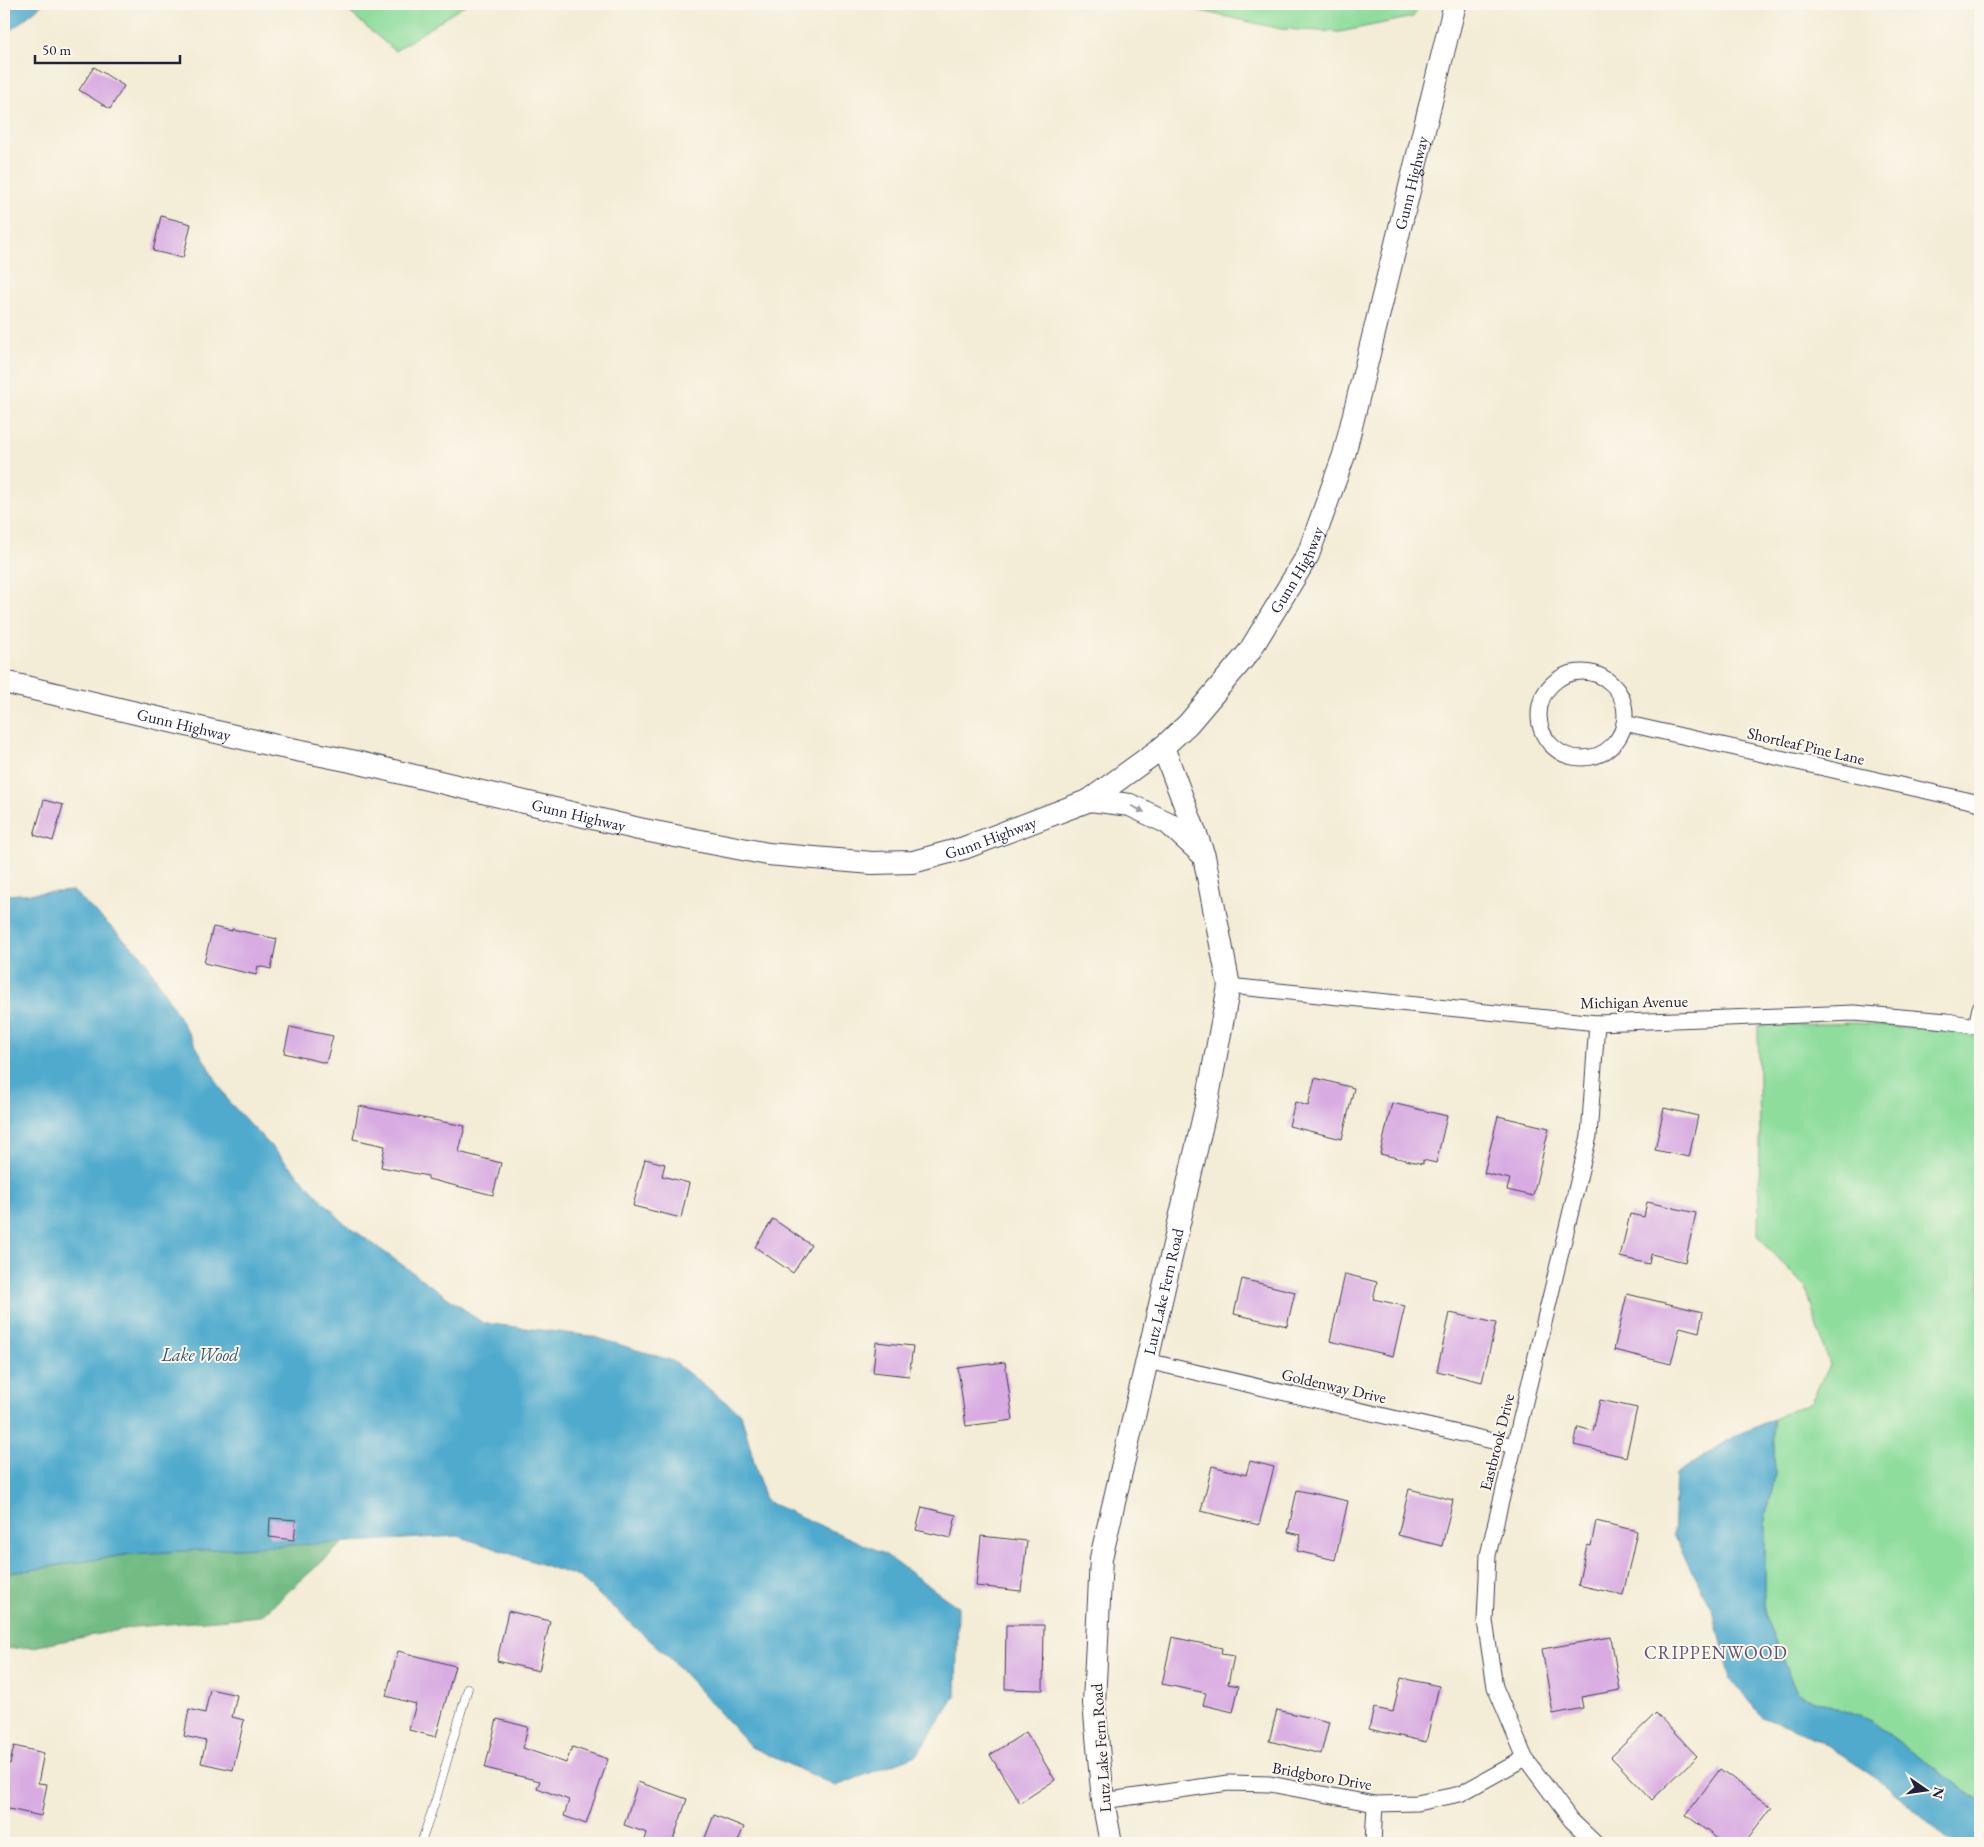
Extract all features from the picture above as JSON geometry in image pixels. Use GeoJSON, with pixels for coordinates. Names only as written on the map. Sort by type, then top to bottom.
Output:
{"type":"FeatureCollection","features":[{"type":"Feature","properties":{"kind":"main road","name":"Gunn Highway"},"geometry":{"type":"LineString","coordinates":[[4,682],[639,829],[768,854],[872,863],[913,862],[964,848],[1090,800],[1163,747],[1188,724],[1249,652],[1308,555],[1344,455],[1455,4]]}},
{"type":"Feature","properties":{"kind":"main road","name":"Lutz Lake Fern Road"},"geometry":{"type":"LineString","coordinates":[[1111,1843],[1103,1801],[1094,1703],[1101,1558],[1206,1107],[1229,986],[1204,856],[1163,747]]}},
{"type":"Feature","properties":{"kind":"main road"},"geometry":{"type":"LineString","coordinates":[[1090,800],[1130,805],[1168,823],[1204,856]]}},
{"type":"Feature","properties":{"kind":"street"},"geometry":{"type":"LineString","coordinates":[[1586,671],[1600,674],[1612,683],[1620,694],[1625,708],[1624,723],[1619,736],[1610,747],[1598,755],[1585,758],[1570,757],[1547,742],[1541,729],[1538,715],[1540,701],[1547,688],[1558,678],[1571,672],[1586,671]]}},
{"type":"Feature","properties":{"kind":"street","name":"Shortleaf Pine Lane"},"geometry":{"type":"LineString","coordinates":[[1624,723],[1980,803]]}},
{"type":"Feature","properties":{"kind":"street","name":"Michigan Avenue"},"geometry":{"type":"LineString","coordinates":[[1229,986],[1597,1023],[1854,1012],[1978,1026]]}},
{"type":"Feature","properties":{"kind":"street"},"geometry":{"type":"LineString","coordinates":[[1978,1026],[1980,1008]]}},
{"type":"Feature","properties":{"kind":"street","name":"Eastbrook Drive"},"geometry":{"type":"LineString","coordinates":[[1595,1843],[1571,1820],[1525,1758],[1495,1687],[1484,1621],[1488,1555],[1589,1136],[1597,1023]]}},
{"type":"Feature","properties":{"kind":"street","name":"Goldenway Drive"},"geometry":{"type":"LineString","coordinates":[[1147,1361],[1514,1446]]}},
{"type":"Feature","properties":{"kind":"street","name":"Bridgboro Drive"},"geometry":{"type":"LineString","coordinates":[[1103,1801],[1228,1783],[1270,1784],[1375,1804],[1417,1803],[1460,1794],[1525,1758]]}},
{"type":"Feature","properties":{"kind":"street"},"geometry":{"type":"LineString","coordinates":[[1373,1843],[1375,1804]]}},
{"type":"Feature","properties":{"kind":"lane"},"geometry":{"type":"LineString","coordinates":[[421,1843],[436,1799],[468,1688]]}},
{"type":"Feature","properties":{"kind":"green space"},"geometry":{"type":"Polygon","coordinates":[[[340,4],[466,4],[395,51],[340,4]]]}},
{"type":"Feature","properties":{"kind":"green space"},"geometry":{"type":"Polygon","coordinates":[[[1170,4],[1420,4],[1413,17],[1340,32],[1281,29],[1170,4]]]}},
{"type":"Feature","properties":{"kind":"green space"},"geometry":{"type":"Polygon","coordinates":[[[1855,1023],[1946,1031],[1980,1038],[1980,1801],[1870,1720],[1797,1694],[1765,1616],[1765,1524],[1775,1475],[1773,1419],[1811,1402],[1829,1365],[1806,1288],[1758,1237],[1760,1136],[1758,1026],[1855,1023]]]}},
{"type":"Feature","properties":{"kind":"green space"},"geometry":{"type":"Polygon","coordinates":[[[345,1541],[261,1616],[134,1627],[33,1647],[4,1649],[4,1574],[131,1554],[345,1541]]]}},
{"type":"Feature","properties":{"kind":"water"},"geometry":{"type":"Polygon","coordinates":[[[4,4],[43,4],[4,36],[4,4]]]}},
{"type":"Feature","properties":{"kind":"water","name":"Lake Wood"},"geometry":{"type":"Polygon","coordinates":[[[73,891],[144,958],[229,1102],[344,1223],[483,1323],[591,1336],[673,1361],[741,1414],[765,1501],[883,1553],[958,1607],[956,1695],[917,1755],[836,1786],[751,1747],[672,1660],[579,1577],[458,1536],[131,1554],[4,1574],[4,895],[73,891]]]}},
{"type":"Feature","properties":{"kind":"water"},"geometry":{"type":"Polygon","coordinates":[[[1773,1419],[1775,1475],[1765,1524],[1765,1616],[1797,1694],[1870,1720],[1980,1801],[1980,1843],[1954,1843],[1944,1838],[1886,1785],[1817,1739],[1762,1717],[1731,1680],[1715,1615],[1673,1535],[1676,1474],[1735,1436],[1773,1419]]]}},
{"type":"Feature","properties":{"kind":"building"},"geometry":{"type":"Polygon","coordinates":[[[94,67],[124,86],[110,109],[79,90],[94,67]]]}},
{"type":"Feature","properties":{"kind":"building"},"geometry":{"type":"Polygon","coordinates":[[[161,216],[191,224],[183,258],[153,251],[161,216]]]}},
{"type":"Feature","properties":{"kind":"building"},"geometry":{"type":"Polygon","coordinates":[[[44,800],[63,805],[53,841],[34,835],[44,800]]]}},
{"type":"Feature","properties":{"kind":"building"},"geometry":{"type":"Polygon","coordinates":[[[213,927],[232,931],[232,929],[277,939],[271,969],[258,966],[256,975],[204,963],[213,927]]]}},
{"type":"Feature","properties":{"kind":"building"},"geometry":{"type":"Polygon","coordinates":[[[290,1027],[333,1036],[326,1063],[284,1053],[290,1027]]]}},
{"type":"Feature","properties":{"kind":"building"},"geometry":{"type":"Polygon","coordinates":[[[1315,1078],[1354,1088],[1342,1139],[1289,1126],[1295,1102],[1308,1106],[1315,1078]]]}},
{"type":"Feature","properties":{"kind":"building"},"geometry":{"type":"Polygon","coordinates":[[[1392,1103],[1447,1116],[1436,1163],[1423,1160],[1423,1164],[1380,1154],[1392,1103]]]}},
{"type":"Feature","properties":{"kind":"building"},"geometry":{"type":"Polygon","coordinates":[[[359,1106],[465,1126],[459,1152],[501,1163],[493,1195],[428,1179],[428,1176],[381,1167],[385,1146],[353,1139],[359,1106]]]}},
{"type":"Feature","properties":{"kind":"building"},"geometry":{"type":"Polygon","coordinates":[[[1664,1108],[1698,1116],[1689,1157],[1655,1150],[1664,1108]]]}},
{"type":"Feature","properties":{"kind":"building"},"geometry":{"type":"Polygon","coordinates":[[[1498,1116],[1549,1128],[1533,1196],[1507,1190],[1510,1179],[1484,1173],[1498,1116]]]}},
{"type":"Feature","properties":{"kind":"building"},"geometry":{"type":"Polygon","coordinates":[[[645,1159],[665,1164],[662,1176],[689,1183],[681,1218],[633,1206],[645,1159]]]}},
{"type":"Feature","properties":{"kind":"building"},"geometry":{"type":"Polygon","coordinates":[[[1647,1202],[1696,1213],[1685,1262],[1651,1254],[1649,1264],[1620,1257],[1630,1214],[1644,1217],[1647,1202]]]}},
{"type":"Feature","properties":{"kind":"building"},"geometry":{"type":"Polygon","coordinates":[[[773,1219],[811,1245],[793,1273],[755,1247],[773,1219]]]}},
{"type":"Feature","properties":{"kind":"building"},"geometry":{"type":"Polygon","coordinates":[[[1345,1274],[1377,1282],[1373,1299],[1405,1306],[1393,1356],[1330,1341],[1345,1274]]]}},
{"type":"Feature","properties":{"kind":"building"},"geometry":{"type":"Polygon","coordinates":[[[1242,1279],[1295,1292],[1287,1326],[1234,1314],[1242,1279]]]}},
{"type":"Feature","properties":{"kind":"building"},"geometry":{"type":"Polygon","coordinates":[[[1627,1294],[1703,1312],[1699,1332],[1680,1327],[1671,1364],[1614,1350],[1627,1294]]]}},
{"type":"Feature","properties":{"kind":"building"},"geometry":{"type":"Polygon","coordinates":[[[1450,1313],[1496,1323],[1482,1382],[1437,1371],[1450,1313]]]}},
{"type":"Feature","properties":{"kind":"building"},"geometry":{"type":"Polygon","coordinates":[[[876,1342],[913,1346],[909,1376],[873,1372],[876,1342]]]}},
{"type":"Feature","properties":{"kind":"building"},"geometry":{"type":"Polygon","coordinates":[[[1005,1362],[1013,1420],[966,1426],[958,1368],[1005,1362]]]}},
{"type":"Feature","properties":{"kind":"building"},"geometry":{"type":"Polygon","coordinates":[[[1600,1400],[1637,1408],[1626,1457],[1574,1445],[1578,1427],[1593,1431],[1600,1400]]]}},
{"type":"Feature","properties":{"kind":"building"},"geometry":{"type":"Polygon","coordinates":[[[1250,1461],[1274,1467],[1259,1525],[1201,1511],[1212,1466],[1246,1475],[1250,1461]]]}},
{"type":"Feature","properties":{"kind":"building"},"geometry":{"type":"Polygon","coordinates":[[[1409,1489],[1453,1500],[1442,1546],[1398,1535],[1409,1489]]]}},
{"type":"Feature","properties":{"kind":"building"},"geometry":{"type":"Polygon","coordinates":[[[1297,1490],[1348,1501],[1335,1560],[1297,1551],[1301,1535],[1288,1532],[1297,1490]]]}},
{"type":"Feature","properties":{"kind":"building"},"geometry":{"type":"Polygon","coordinates":[[[922,1507],[956,1515],[951,1538],[916,1530],[922,1507]]]}},
{"type":"Feature","properties":{"kind":"building"},"geometry":{"type":"Polygon","coordinates":[[[270,1518],[296,1520],[294,1540],[269,1537],[270,1518]]]}},
{"type":"Feature","properties":{"kind":"building"},"geometry":{"type":"Polygon","coordinates":[[[1596,1521],[1637,1531],[1623,1595],[1578,1585],[1587,1545],[1591,1546],[1596,1521]]]}},
{"type":"Feature","properties":{"kind":"building"},"geometry":{"type":"Polygon","coordinates":[[[981,1536],[1027,1541],[1021,1591],[976,1586],[981,1536]]]}},
{"type":"Feature","properties":{"kind":"building"},"geometry":{"type":"Polygon","coordinates":[[[508,1611],[550,1621],[539,1671],[497,1661],[508,1611]]]}},
{"type":"Feature","properties":{"kind":"building"},"geometry":{"type":"Polygon","coordinates":[[[1006,1625],[1044,1625],[1043,1690],[1005,1689],[1006,1625]]]}},
{"type":"Feature","properties":{"kind":"building"},"geometry":{"type":"Polygon","coordinates":[[[1172,1637],[1222,1648],[1221,1654],[1234,1656],[1228,1684],[1239,1686],[1233,1712],[1203,1705],[1206,1693],[1162,1684],[1172,1637]]]}},
{"type":"Feature","properties":{"kind":"building"},"geometry":{"type":"Polygon","coordinates":[[[1611,1637],[1620,1690],[1581,1697],[1583,1708],[1553,1714],[1542,1649],[1611,1637]]]}},
{"type":"Feature","properties":{"kind":"building"},"geometry":{"type":"Polygon","coordinates":[[[398,1651],[455,1666],[436,1737],[409,1730],[416,1704],[386,1696],[398,1651]]]}},
{"type":"Feature","properties":{"kind":"building"},"geometry":{"type":"Polygon","coordinates":[[[1401,1678],[1439,1686],[1426,1742],[1369,1729],[1374,1708],[1393,1712],[1401,1678]]]}},
{"type":"Feature","properties":{"kind":"building"},"geometry":{"type":"Polygon","coordinates":[[[210,1689],[237,1695],[232,1717],[244,1720],[233,1770],[201,1763],[206,1741],[184,1736],[189,1709],[205,1713],[210,1689]]]}},
{"type":"Feature","properties":{"kind":"building"},"geometry":{"type":"Polygon","coordinates":[[[1277,1710],[1329,1722],[1321,1754],[1269,1741],[1277,1710]]]}},
{"type":"Feature","properties":{"kind":"building"},"geometry":{"type":"Polygon","coordinates":[[[1656,1713],[1697,1756],[1652,1800],[1611,1757],[1656,1713]]]}},
{"type":"Feature","properties":{"kind":"building"},"geometry":{"type":"Polygon","coordinates":[[[497,1719],[528,1727],[523,1748],[566,1763],[572,1747],[608,1759],[586,1824],[564,1816],[569,1800],[537,1788],[540,1781],[485,1768],[497,1719]]]}},
{"type":"Feature","properties":{"kind":"building"},"geometry":{"type":"Polygon","coordinates":[[[1026,1732],[1055,1780],[1020,1803],[990,1755],[1026,1732]]]}},
{"type":"Feature","properties":{"kind":"building"},"geometry":{"type":"Polygon","coordinates":[[[14,1746],[44,1753],[38,1783],[47,1784],[41,1816],[4,1808],[4,1763],[10,1764],[14,1746]]]}},
{"type":"Feature","properties":{"kind":"building"},"geometry":{"type":"Polygon","coordinates":[[[1720,1769],[1772,1807],[1745,1843],[1723,1843],[1686,1815],[1720,1769]]]}},
{"type":"Feature","properties":{"kind":"building"},"geometry":{"type":"Polygon","coordinates":[[[638,1782],[687,1799],[672,1843],[644,1843],[647,1833],[624,1825],[638,1782]]]}},
{"type":"Feature","properties":{"kind":"building"},"geometry":{"type":"Polygon","coordinates":[[[714,1815],[744,1827],[737,1843],[703,1843],[714,1815]]]}},
{"type":"Feature","properties":{"kind":"district","name":"CRIPPENWOOD"},"geometry":{"type":"Point","coordinates":[1716,1652]}}]}
